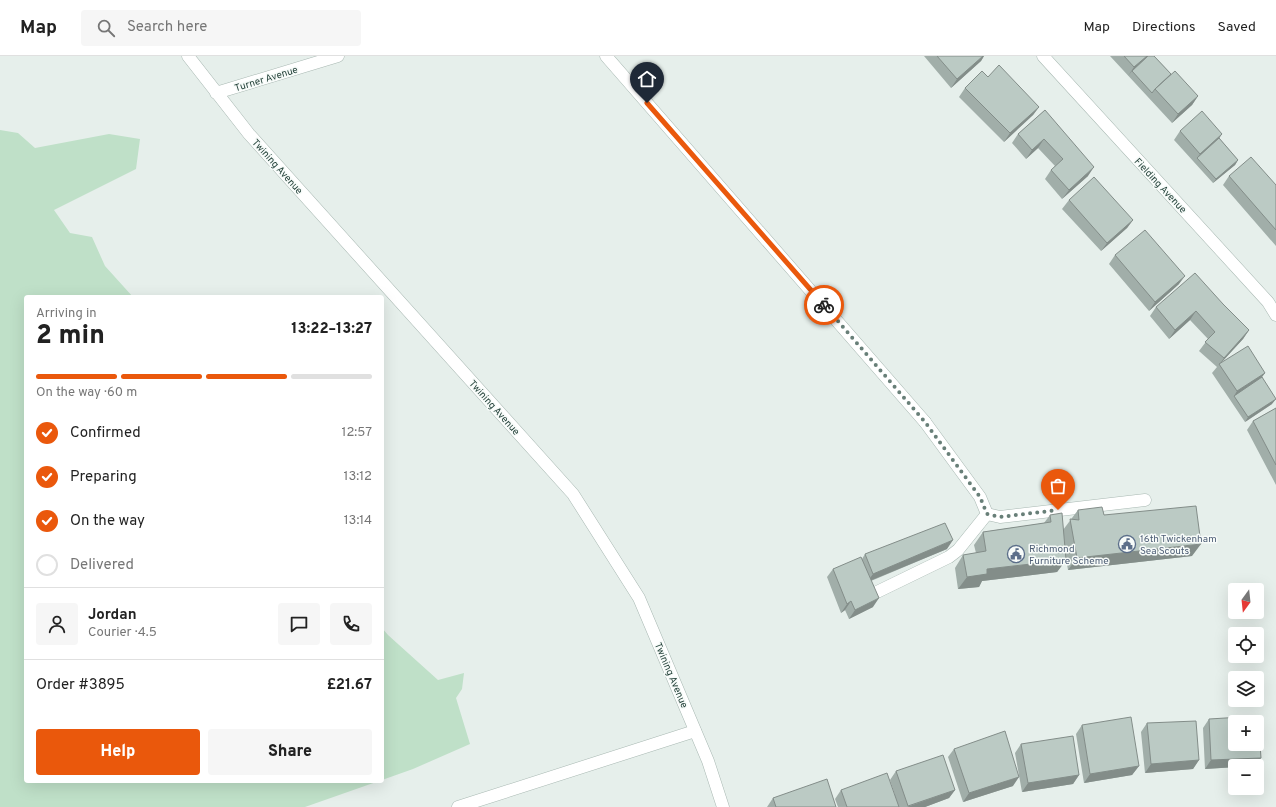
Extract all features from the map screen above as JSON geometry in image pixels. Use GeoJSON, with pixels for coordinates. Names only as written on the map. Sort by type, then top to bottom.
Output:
{"type":"FeatureCollection","features":[{"type":"Feature","properties":{"kind":"street","name":"Twining Avenue"},"geometry":{"type":"LineString","coordinates":[[188,56],[250,134],[573,494],[640,598],[708,761],[723,807]]}},
{"type":"Feature","properties":{"kind":"street","name":"Turner Avenue"},"geometry":{"type":"LineString","coordinates":[[216,92],[338,56]]}},
{"type":"Feature","properties":{"kind":"street"},"geometry":{"type":"LineString","coordinates":[[606,56],[925,422],[980,497],[987,514]]}},
{"type":"Feature","properties":{"kind":"street","name":"Fielding Avenue"},"geometry":{"type":"LineString","coordinates":[[1043,56],[1268,302],[1276,315]]}},
{"type":"Feature","properties":{"kind":"street"},"geometry":{"type":"LineString","coordinates":[[987,514],[1000,517],[1144,500]]}},
{"type":"Feature","properties":{"kind":"street"},"geometry":{"type":"LineString","coordinates":[[877,592],[949,557],[958,550],[987,514]]}},
{"type":"Feature","properties":{"kind":"street"},"geometry":{"type":"LineString","coordinates":[[458,807],[695,731]]}},
{"type":"Feature","properties":{"kind":"green space"},"geometry":{"type":"Polygon","coordinates":[[[0,130],[18,133],[35,148],[109,134],[140,139],[136,169],[54,210],[70,233],[92,237],[105,266],[131,295],[24,295],[24,783],[373,783],[305,807],[0,807],[0,130]]]}},
{"type":"Feature","properties":{"kind":"green space"},"geometry":{"type":"Polygon","coordinates":[[[384,630],[438,680],[464,673],[462,689],[456,698],[470,744],[413,769],[384,779],[384,630]]]}},
{"type":"Feature","properties":{"kind":"building"},"geometry":{"type":"Polygon","coordinates":[[[937,56],[983,56],[957,79],[937,56]]]}},
{"type":"Feature","properties":{"kind":"building"},"geometry":{"type":"Polygon","coordinates":[[[1124,56],[1147,56],[1134,67],[1124,56]]]}},
{"type":"Feature","properties":{"kind":"building"},"geometry":{"type":"Polygon","coordinates":[[[1148,56],[1154,56],[1171,74],[1152,93],[1132,71],[1148,56]]]}},
{"type":"Feature","properties":{"kind":"building"},"geometry":{"type":"Polygon","coordinates":[[[999,65],[1039,107],[1010,133],[965,88],[982,71],[988,77],[999,65]]]}},
{"type":"Feature","properties":{"kind":"building"},"geometry":{"type":"Polygon","coordinates":[[[1175,71],[1198,96],[1178,114],[1155,89],[1175,71]]]}},
{"type":"Feature","properties":{"kind":"building"},"geometry":{"type":"Polygon","coordinates":[[[1045,110],[1094,167],[1069,190],[1051,170],[1063,159],[1044,139],[1032,150],[1018,134],[1045,110]]]}},
{"type":"Feature","properties":{"kind":"building"},"geometry":{"type":"Polygon","coordinates":[[[1202,111],[1222,134],[1200,154],[1180,131],[1202,111]]]}},
{"type":"Feature","properties":{"kind":"building"},"geometry":{"type":"Polygon","coordinates":[[[1219,138],[1238,160],[1216,179],[1197,158],[1219,138]]]}},
{"type":"Feature","properties":{"kind":"building"},"geometry":{"type":"Polygon","coordinates":[[[1251,157],[1276,185],[1276,230],[1229,176],[1251,157]]]}},
{"type":"Feature","properties":{"kind":"building"},"geometry":{"type":"Polygon","coordinates":[[[1094,177],[1133,220],[1107,243],[1069,200],[1094,177]]]}},
{"type":"Feature","properties":{"kind":"building"},"geometry":{"type":"Polygon","coordinates":[[[1145,230],[1185,276],[1155,302],[1115,255],[1145,230]]]}},
{"type":"Feature","properties":{"kind":"building"},"geometry":{"type":"Polygon","coordinates":[[[1195,273],[1249,330],[1224,358],[1205,342],[1215,332],[1196,311],[1175,330],[1156,307],[1195,273]]]}},
{"type":"Feature","properties":{"kind":"building"},"geometry":{"type":"Polygon","coordinates":[[[1248,346],[1265,373],[1237,391],[1219,364],[1248,346]]]}},
{"type":"Feature","properties":{"kind":"building"},"geometry":{"type":"Polygon","coordinates":[[[1262,377],[1276,399],[1248,417],[1234,396],[1262,377]]]}},
{"type":"Feature","properties":{"kind":"building"},"geometry":{"type":"Polygon","coordinates":[[[1276,408],[1276,465],[1253,421],[1276,408]]]}},
{"type":"Feature","properties":{"kind":"building","name":"16th Twickenham Sea Scouts"},"geometry":{"type":"Polygon","coordinates":[[[1196,506],[1201,544],[1077,558],[1070,519],[1079,520],[1078,510],[1102,507],[1104,515],[1196,506]]]}},
{"type":"Feature","properties":{"kind":"building","name":"Richmond Furniture Scheme"},"geometry":{"type":"Polygon","coordinates":[[[1062,513],[1066,560],[987,569],[987,574],[967,577],[963,555],[986,551],[983,532],[1051,522],[1050,515],[1062,513]]]}},
{"type":"Feature","properties":{"kind":"building"},"geometry":{"type":"Polygon","coordinates":[[[945,523],[953,540],[873,574],[865,554],[945,523]]]}},
{"type":"Feature","properties":{"kind":"building"},"geometry":{"type":"Polygon","coordinates":[[[861,557],[879,598],[855,610],[851,601],[847,604],[833,569],[861,557]]]}},
{"type":"Feature","properties":{"kind":"building"},"geometry":{"type":"Polygon","coordinates":[[[1131,717],[1139,766],[1090,774],[1082,725],[1131,717]]]}},
{"type":"Feature","properties":{"kind":"building"},"geometry":{"type":"Polygon","coordinates":[[[1228,718],[1228,751],[1260,751],[1261,758],[1211,760],[1209,719],[1228,718]]]}},
{"type":"Feature","properties":{"kind":"building"},"geometry":{"type":"Polygon","coordinates":[[[1196,721],[1199,760],[1151,764],[1147,723],[1196,721]]]}},
{"type":"Feature","properties":{"kind":"building"},"geometry":{"type":"Polygon","coordinates":[[[1005,731],[1019,777],[969,793],[954,749],[1005,731]]]}},
{"type":"Feature","properties":{"kind":"building"},"geometry":{"type":"Polygon","coordinates":[[[1073,736],[1079,775],[1028,783],[1021,744],[1073,736]]]}},
{"type":"Feature","properties":{"kind":"building"},"geometry":{"type":"Polygon","coordinates":[[[943,755],[955,790],[908,806],[896,771],[943,755]]]}},
{"type":"Feature","properties":{"kind":"building"},"geometry":{"type":"Polygon","coordinates":[[[887,773],[899,807],[847,807],[841,790],[887,773]]]}},
{"type":"Feature","properties":{"kind":"building"},"geometry":{"type":"Polygon","coordinates":[[[827,779],[836,807],[776,807],[773,798],[827,779]]]}},
{"type":"Feature","properties":{"kind":"way so far"},"geometry":{"type":"LineString","coordinates":[[824,305],[925,422],[980,497],[987,514],[1000,517],[1058,510]]}},
{"type":"Feature","properties":{"kind":"place","name":"16th Twickenham Sea Scouts"},"geometry":{"type":"Point","coordinates":[1127,544]}},
{"type":"Feature","properties":{"kind":"place","name":"Richmond Furniture Scheme"},"geometry":{"type":"Point","coordinates":[1016,554]}},
{"type":"Feature","properties":{"kind":"route"},"geometry":{"type":"LineString","coordinates":[[647,103],[824,305]]}}]}
